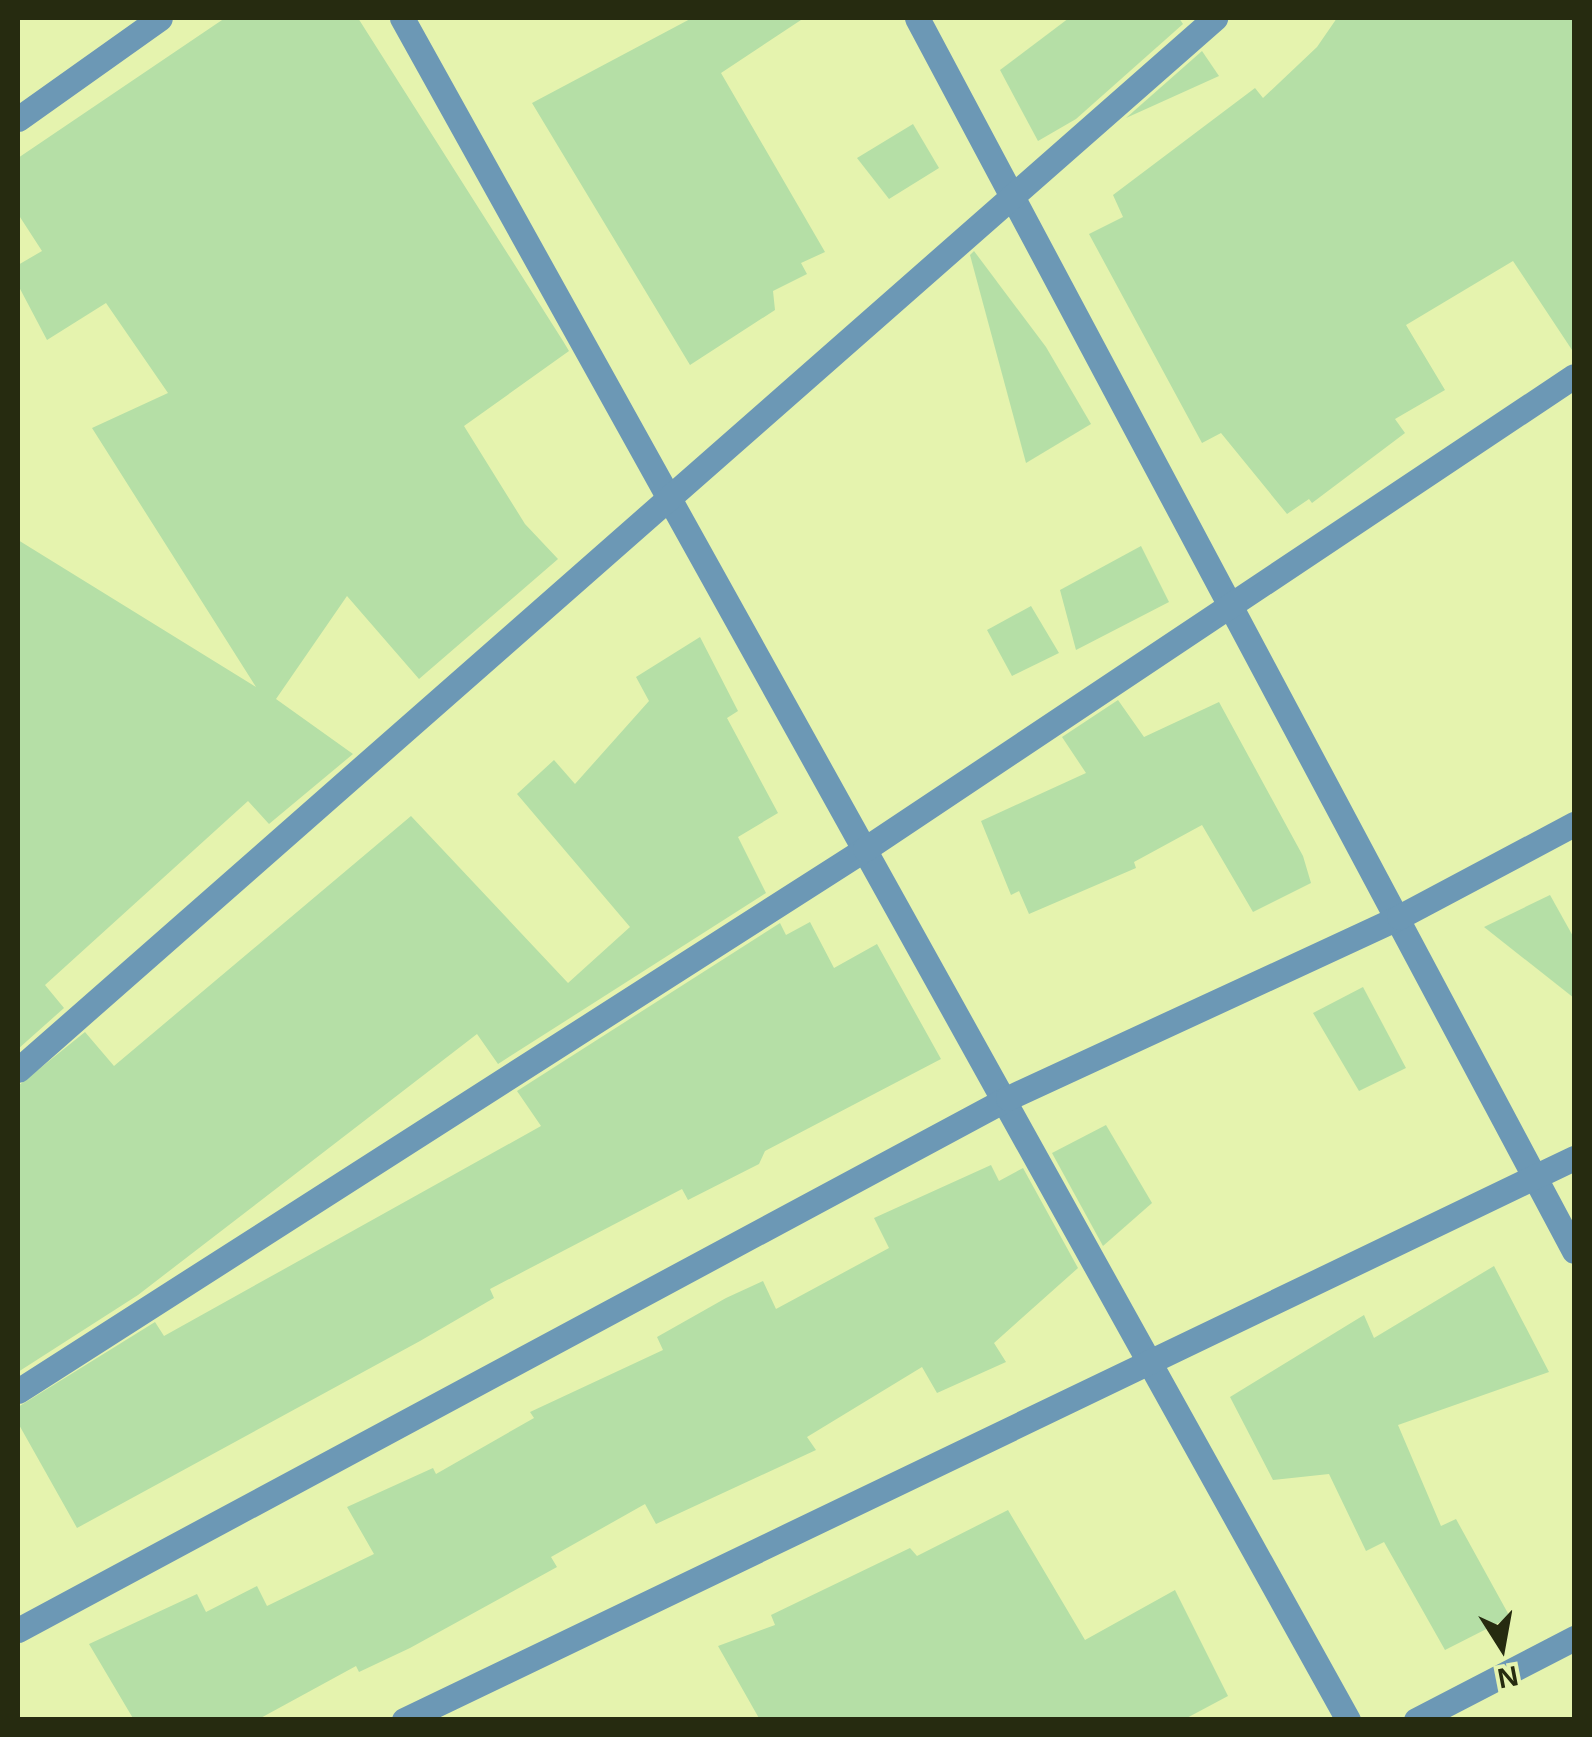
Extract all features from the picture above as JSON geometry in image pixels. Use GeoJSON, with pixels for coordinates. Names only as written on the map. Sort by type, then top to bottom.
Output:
{"type":"FeatureCollection","features":[{"type":"Feature","properties":{"kind":"street"},"geometry":{"type":"LineString","coordinates":[[18,118],[160,18]]}},
{"type":"Feature","properties":{"kind":"street"},"geometry":{"type":"LineString","coordinates":[[402,18],[1156,1364],[1348,1720]]}},
{"type":"Feature","properties":{"kind":"street"},"geometry":{"type":"LineString","coordinates":[[917,18],[1574,1251]]}},
{"type":"Feature","properties":{"kind":"street"},"geometry":{"type":"LineString","coordinates":[[18,1070],[668,492],[1014,197],[1215,18]]}},
{"type":"Feature","properties":{"kind":"street"},"geometry":{"type":"LineString","coordinates":[[18,1391],[865,849],[1574,376]]}},
{"type":"Feature","properties":{"kind":"street"},"geometry":{"type":"LineString","coordinates":[[18,1630],[1008,1098],[1399,917],[1574,824]]}},
{"type":"Feature","properties":{"kind":"street"},"geometry":{"type":"LineString","coordinates":[[404,1720],[1156,1364],[1574,1158]]}},
{"type":"Feature","properties":{"kind":"street"},"geometry":{"type":"LineString","coordinates":[[1416,1720],[1574,1638]]}},
{"type":"Feature","properties":{"kind":"building"},"geometry":{"type":"Polygon","coordinates":[[[225,18],[358,18],[563,341],[569,351],[464,426],[525,524],[558,559],[419,679],[347,596],[276,699],[353,754],[269,824],[248,801],[45,985],[64,1008],[18,1049],[18,540],[256,687],[92,428],[168,393],[106,303],[47,340],[18,285],[18,265],[42,251],[18,214],[18,158],[225,18]]]}},
{"type":"Feature","properties":{"kind":"building"},"geometry":{"type":"Polygon","coordinates":[[[692,18],[804,18],[721,73],[825,252],[801,263],[807,274],[773,291],[775,310],[690,365],[532,103],[692,18]]]}},
{"type":"Feature","properties":{"kind":"building"},"geometry":{"type":"Polygon","coordinates":[[[1069,18],[1179,18],[1183,24],[1076,119],[1038,141],[1000,70],[1069,18]]]}},
{"type":"Feature","properties":{"kind":"building"},"geometry":{"type":"Polygon","coordinates":[[[1337,18],[1574,18],[1574,353],[1513,261],[1406,325],[1445,390],[1395,419],[1405,433],[1312,503],[1309,499],[1287,514],[1221,433],[1202,443],[1089,234],[1123,217],[1113,195],[1255,88],[1263,98],[1317,47],[1337,18]]]}},
{"type":"Feature","properties":{"kind":"building"},"geometry":{"type":"Polygon","coordinates":[[[1202,51],[1219,76],[1126,118],[1202,51]]]}},
{"type":"Feature","properties":{"kind":"building"},"geometry":{"type":"Polygon","coordinates":[[[913,124],[939,168],[889,199],[857,158],[913,124]]]}},
{"type":"Feature","properties":{"kind":"building"},"geometry":{"type":"Polygon","coordinates":[[[974,251],[1046,347],[1091,424],[1026,463],[970,255],[974,251]]]}},
{"type":"Feature","properties":{"kind":"building"},"geometry":{"type":"Polygon","coordinates":[[[1141,546],[1169,602],[1076,650],[1060,590],[1141,546]]]}},
{"type":"Feature","properties":{"kind":"building"},"geometry":{"type":"Polygon","coordinates":[[[1031,606],[1059,653],[1012,676],[987,630],[1031,606]]]}},
{"type":"Feature","properties":{"kind":"building"},"geometry":{"type":"Polygon","coordinates":[[[700,637],[738,711],[727,718],[778,813],[738,837],[766,893],[498,1064],[477,1034],[138,1295],[18,1372],[18,1086],[85,1032],[114,1066],[411,816],[568,983],[630,927],[517,794],[554,760],[575,784],[649,701],[636,677],[700,637]]]}},
{"type":"Feature","properties":{"kind":"building"},"geometry":{"type":"Polygon","coordinates":[[[1118,700],[1144,737],[1219,702],[1303,856],[1311,883],[1253,912],[1202,825],[1134,862],[1136,868],[1029,914],[1019,891],[1011,895],[981,821],[1086,773],[1062,737],[1118,700]]]}},
{"type":"Feature","properties":{"kind":"building"},"geometry":{"type":"Polygon","coordinates":[[[1550,895],[1574,938],[1574,998],[1484,927],[1550,895]]]}},
{"type":"Feature","properties":{"kind":"building"},"geometry":{"type":"Polygon","coordinates":[[[810,922],[834,968],[877,944],[941,1059],[765,1151],[759,1164],[688,1200],[682,1189],[490,1289],[494,1298],[420,1341],[77,1528],[18,1423],[18,1407],[155,1322],[164,1336],[541,1126],[517,1091],[780,923],[786,935],[810,922]]]}},
{"type":"Feature","properties":{"kind":"building"},"geometry":{"type":"Polygon","coordinates":[[[1363,987],[1406,1068],[1359,1091],[1313,1013],[1363,987]]]}},
{"type":"Feature","properties":{"kind":"building"},"geometry":{"type":"Polygon","coordinates":[[[1106,1125],[1152,1203],[1103,1246],[1052,1153],[1106,1125]]]}},
{"type":"Feature","properties":{"kind":"building"},"geometry":{"type":"Polygon","coordinates":[[[991,1165],[999,1181],[1023,1168],[1078,1268],[994,1343],[1006,1362],[937,1393],[922,1367],[807,1437],[816,1450],[656,1524],[645,1504],[551,1557],[557,1567],[410,1648],[359,1672],[356,1666],[257,1720],[134,1720],[89,1644],[197,1594],[206,1612],[257,1586],[267,1606],[374,1554],[347,1507],[433,1468],[436,1474],[534,1418],[530,1412],[663,1350],[657,1337],[726,1298],[763,1281],[776,1309],[889,1248],[874,1218],[991,1165]]]}},
{"type":"Feature","properties":{"kind":"building"},"geometry":{"type":"Polygon","coordinates":[[[1494,1266],[1549,1372],[1398,1425],[1441,1526],[1456,1519],[1510,1617],[1445,1650],[1384,1542],[1366,1551],[1329,1474],[1273,1480],[1230,1397],[1364,1315],[1374,1338],[1494,1266]]]}},
{"type":"Feature","properties":{"kind":"building"},"geometry":{"type":"Polygon","coordinates":[[[1008,1510],[1085,1640],[1175,1590],[1228,1696],[1183,1720],[760,1720],[718,1646],[775,1625],[771,1615],[910,1548],[917,1556],[1008,1510]]]}}]}
